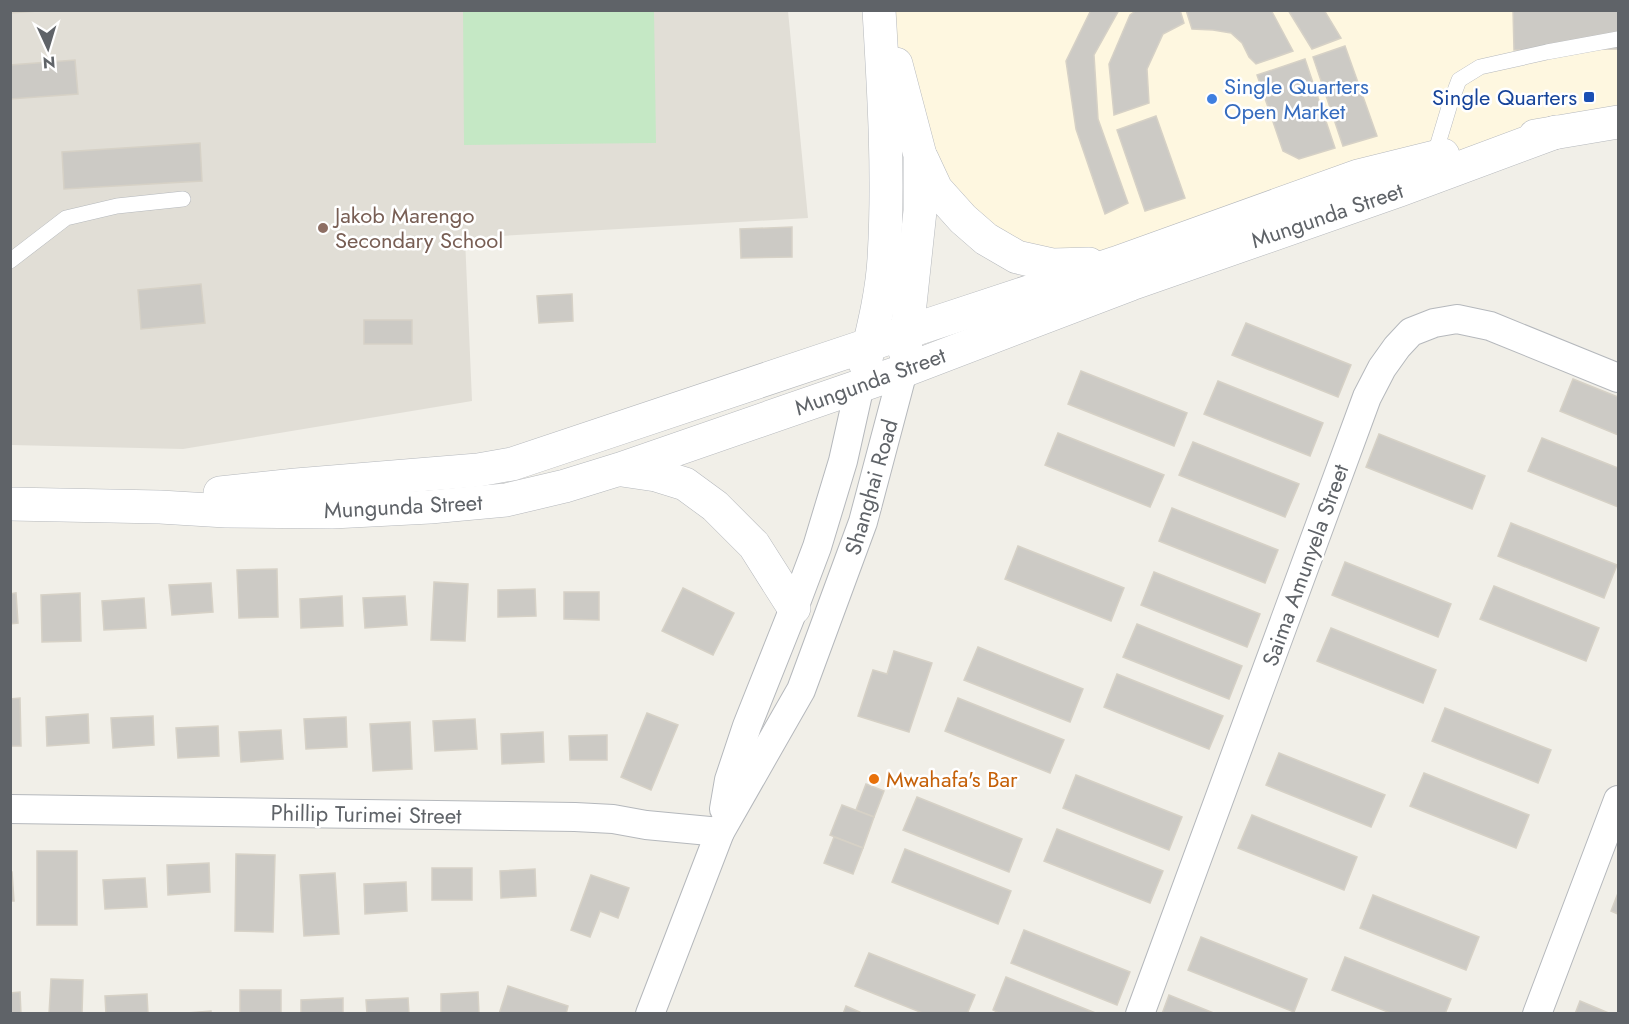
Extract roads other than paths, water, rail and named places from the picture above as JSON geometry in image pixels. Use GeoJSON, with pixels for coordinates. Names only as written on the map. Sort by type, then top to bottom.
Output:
{"type":"FeatureCollection","features":[{"type":"Feature","properties":{"kind":"street","name":"Shanghai Road"},"geometry":{"type":"LineString","coordinates":[[650,1014],[720,832],[801,690],[863,522],[903,371],[920,211],[920,155],[880,10]]}},
{"type":"Feature","properties":{"kind":"street","name":"Shanghai Road"},"geometry":{"type":"LineString","coordinates":[[720,832],[729,780],[747,726],[817,547],[843,461],[876,314],[884,261],[885,210],[885,114],[880,10]]}},
{"type":"Feature","properties":{"kind":"street","name":"Mungunda Street"},"geometry":{"type":"LineString","coordinates":[[160,507],[205,494],[478,470],[512,464],[1116,263],[1358,177],[1434,157],[1618,122]]}},
{"type":"Feature","properties":{"kind":"street","name":"Mungunda Street"},"geometry":{"type":"LineString","coordinates":[[10,504],[332,512],[506,500],[565,486],[903,371],[1131,284],[1400,190],[1556,132]]}},
{"type":"Feature","properties":{"kind":"street"},"geometry":{"type":"LineString","coordinates":[[920,155],[936,189],[963,219],[986,239],[1017,257],[1053,265],[1116,263]]}},
{"type":"Feature","properties":{"kind":"street","name":"Saima Amunyela Street"},"geometry":{"type":"LineString","coordinates":[[1140,1014],[1367,397],[1382,368],[1397,347],[1412,332],[1434,323],[1457,319],[1490,326],[1618,378]]}},
{"type":"Feature","properties":{"kind":"street"},"geometry":{"type":"LineString","coordinates":[[620,469],[656,475],[685,484],[715,506],[754,545],[794,608]]}},
{"type":"Feature","properties":{"kind":"street"},"geometry":{"type":"LineString","coordinates":[[1537,1014],[1618,800]]}},
{"type":"Feature","properties":{"kind":"street","name":"Phillip Turimei Street"},"geometry":{"type":"LineString","coordinates":[[10,809],[584,818],[613,819],[646,825],[720,832]]}},
{"type":"Feature","properties":{"kind":"lane"},"geometry":{"type":"LineString","coordinates":[[1434,157],[1459,80],[1480,67],[1546,51],[1618,39]]}},
{"type":"Feature","properties":{"kind":"lane"},"geometry":{"type":"LineString","coordinates":[[10,261],[66,218],[117,206],[183,199]]}},
{"type":"Feature","properties":{"kind":"place","name":"Single Quarters"},"geometry":{"type":"Point","coordinates":[1589,97]}},
{"type":"Feature","properties":{"kind":"place","name":"Single Quarters Open Market"},"geometry":{"type":"Point","coordinates":[1212,99]}},
{"type":"Feature","properties":{"kind":"place","name":"Jakob Marengo Secondary School"},"geometry":{"type":"Point","coordinates":[323,228]}},
{"type":"Feature","properties":{"kind":"place","name":"Mwahafa's Bar"},"geometry":{"type":"Point","coordinates":[874,779]}}]}
